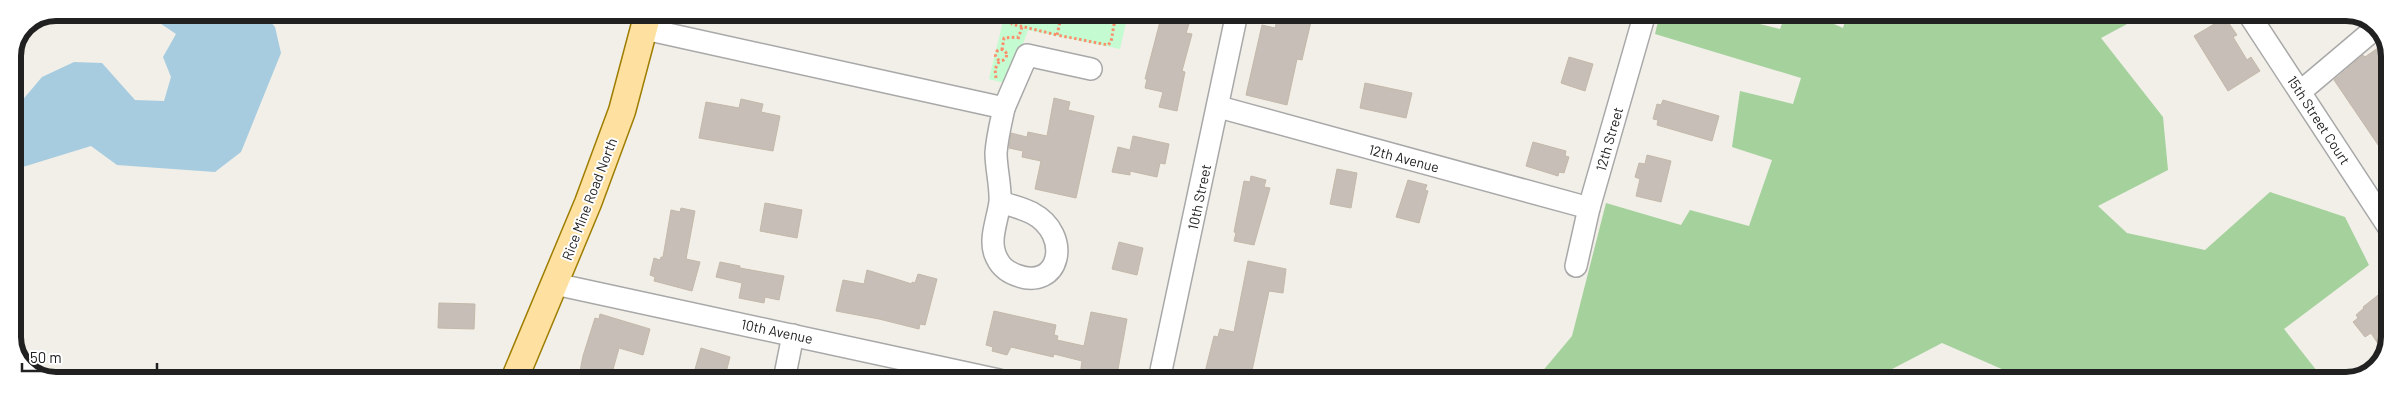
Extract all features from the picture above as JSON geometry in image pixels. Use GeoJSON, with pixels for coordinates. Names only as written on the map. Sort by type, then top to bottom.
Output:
{"type":"FeatureCollection","features":[{"type":"Feature","properties":{"kind":"main road","name":"Rice Mine Road North"},"geometry":{"type":"LineString","coordinates":[[518,371],[555,284],[622,111],[647,21]]}},
{"type":"Feature","properties":{"kind":"street"},"geometry":{"type":"LineString","coordinates":[[648,21],[1004,108]]}},
{"type":"Feature","properties":{"kind":"street","name":"10th Street"},"geometry":{"type":"LineString","coordinates":[[1162,371],[1219,107],[1235,22]]}},
{"type":"Feature","properties":{"kind":"street","name":"12th Street"},"geometry":{"type":"LineString","coordinates":[[1576,266],[1590,208],[1643,22]]}},
{"type":"Feature","properties":{"kind":"street","name":"15th Street Court"},"geometry":{"type":"LineString","coordinates":[[2254,22],[2380,215]]}},
{"type":"Feature","properties":{"kind":"street"},"geometry":{"type":"LineString","coordinates":[[2300,92],[2371,32]]}},
{"type":"Feature","properties":{"kind":"street"},"geometry":{"type":"LineString","coordinates":[[1000,202],[996,152],[1004,108],[1027,55],[1091,69]]}},
{"type":"Feature","properties":{"kind":"street","name":"12th Avenue"},"geometry":{"type":"LineString","coordinates":[[1219,107],[1590,208]]}},
{"type":"Feature","properties":{"kind":"street","name":"10th Avenue"},"geometry":{"type":"LineString","coordinates":[[555,284],[960,371]]}},
{"type":"Feature","properties":{"kind":"street"},"geometry":{"type":"LineString","coordinates":[[786,371],[793,335]]}},
{"type":"Feature","properties":{"kind":"path"},"geometry":{"type":"LineString","coordinates":[[1011,21],[1012,24],[1057,35],[1108,45],[1111,42],[1115,21]]}},
{"type":"Feature","properties":{"kind":"path"},"geometry":{"type":"LineString","coordinates":[[1057,35],[1060,21]]}},
{"type":"Feature","properties":{"kind":"path"},"geometry":{"type":"LineString","coordinates":[[1002,50],[1004,38],[1018,37]]}},
{"type":"Feature","properties":{"kind":"green space"},"geometry":{"type":"Polygon","coordinates":[[[1003,21],[1126,21],[1120,49],[1028,30],[1010,80],[1004,83],[989,79],[1003,21]]]}},
{"type":"Feature","properties":{"kind":"green space"},"geometry":{"type":"Polygon","coordinates":[[[1658,22],[1751,22],[1780,29],[1783,22],[1829,22],[1843,28],[1845,22],[2129,22],[2101,38],[2163,117],[2168,170],[2098,206],[2127,233],[2205,250],[2270,192],[2345,217],[2369,265],[2284,329],[2318,372],[2008,372],[1942,343],[1887,372],[1542,372],[1572,336],[1606,203],[1681,225],[1690,210],[1749,226],[1772,160],[1732,147],[1740,91],[1793,104],[1801,78],[1655,34],[1658,22]]]}},
{"type":"Feature","properties":{"kind":"water"},"geometry":{"type":"Polygon","coordinates":[[[157,21],[270,21],[275,27],[281,53],[241,152],[215,172],[117,165],[91,146],[21,168],[21,102],[42,77],[74,62],[102,63],[135,100],[164,101],[171,77],[163,57],[176,34],[157,21]]]}},
{"type":"Feature","properties":{"kind":"building"},"geometry":{"type":"Polygon","coordinates":[[[1160,21],[1190,21],[1186,33],[1192,34],[1182,71],[1185,72],[1177,111],[1159,107],[1163,92],[1145,88],[1147,79],[1145,79],[1160,21]]]}},
{"type":"Feature","properties":{"kind":"building"},"geometry":{"type":"Polygon","coordinates":[[[1277,22],[1311,22],[1302,60],[1297,59],[1287,105],[1246,95],[1262,25],[1275,28],[1277,22]]]}},
{"type":"Feature","properties":{"kind":"building"},"geometry":{"type":"Polygon","coordinates":[[[2218,22],[2222,22],[2224,25],[2228,22],[2237,35],[2233,37],[2247,60],[2251,57],[2260,71],[2228,91],[2194,36],[2218,22]]]}},
{"type":"Feature","properties":{"kind":"building"},"geometry":{"type":"Polygon","coordinates":[[[2380,47],[2381,149],[2334,80],[2363,55],[2365,57],[2380,47]]]}},
{"type":"Feature","properties":{"kind":"building"},"geometry":{"type":"Polygon","coordinates":[[[1569,57],[1593,64],[1585,91],[1561,83],[1569,57]]]}},
{"type":"Feature","properties":{"kind":"building"},"geometry":{"type":"Polygon","coordinates":[[[1365,83],[1412,93],[1406,118],[1360,108],[1365,83]]]}},
{"type":"Feature","properties":{"kind":"building"},"geometry":{"type":"Polygon","coordinates":[[[1054,98],[1070,102],[1068,110],[1094,116],[1076,198],[1035,189],[1041,161],[1022,157],[1023,151],[1009,148],[1011,133],[1027,137],[1028,132],[1047,136],[1054,98]]]}},
{"type":"Feature","properties":{"kind":"building"},"geometry":{"type":"Polygon","coordinates":[[[741,99],[763,104],[761,112],[780,116],[773,151],[699,138],[706,102],[739,108],[741,99]]]}},
{"type":"Feature","properties":{"kind":"building"},"geometry":{"type":"Polygon","coordinates":[[[1663,100],[1719,116],[1712,141],[1657,125],[1658,120],[1653,119],[1657,104],[1661,105],[1663,100]]]}},
{"type":"Feature","properties":{"kind":"building"},"geometry":{"type":"Polygon","coordinates":[[[1133,136],[1169,144],[1165,164],[1160,163],[1157,177],[1130,171],[1130,175],[1112,172],[1118,147],[1130,150],[1133,136]]]}},
{"type":"Feature","properties":{"kind":"building"},"geometry":{"type":"Polygon","coordinates":[[[1533,142],[1566,151],[1565,156],[1569,157],[1564,173],[1559,172],[1558,176],[1526,166],[1533,142]]]}},
{"type":"Feature","properties":{"kind":"building"},"geometry":{"type":"Polygon","coordinates":[[[1647,155],[1671,161],[1661,202],[1636,196],[1640,179],[1635,177],[1639,163],[1645,164],[1647,155]]]}},
{"type":"Feature","properties":{"kind":"building"},"geometry":{"type":"Polygon","coordinates":[[[1337,169],[1357,173],[1351,208],[1330,204],[1337,169]]]}},
{"type":"Feature","properties":{"kind":"building"},"geometry":{"type":"Polygon","coordinates":[[[1251,176],[1266,180],[1264,187],[1270,188],[1254,245],[1234,241],[1244,181],[1250,182],[1251,176]]]}},
{"type":"Feature","properties":{"kind":"building"},"geometry":{"type":"Polygon","coordinates":[[[1408,180],[1427,185],[1425,190],[1428,191],[1419,223],[1396,217],[1408,180]]]}},
{"type":"Feature","properties":{"kind":"building"},"geometry":{"type":"Polygon","coordinates":[[[765,203],[802,210],[797,238],[760,231],[765,203]]]}},
{"type":"Feature","properties":{"kind":"building"},"geometry":{"type":"Polygon","coordinates":[[[681,208],[695,211],[686,259],[700,262],[692,291],[654,281],[655,277],[650,275],[654,258],[660,260],[663,257],[671,210],[680,212],[681,208]]]}},
{"type":"Feature","properties":{"kind":"building"},"geometry":{"type":"Polygon","coordinates":[[[1119,242],[1143,248],[1137,275],[1112,269],[1119,242]]]}},
{"type":"Feature","properties":{"kind":"building"},"geometry":{"type":"Polygon","coordinates":[[[1248,261],[1286,269],[1283,293],[1269,291],[1252,372],[1205,372],[1214,336],[1218,337],[1220,329],[1234,332],[1248,261]]]}},
{"type":"Feature","properties":{"kind":"building"},"geometry":{"type":"Polygon","coordinates":[[[720,262],[740,266],[740,268],[784,276],[779,300],[765,297],[764,303],[739,298],[742,283],[716,277],[720,262]]]}},
{"type":"Feature","properties":{"kind":"building"},"geometry":{"type":"Polygon","coordinates":[[[867,270],[912,284],[912,282],[915,283],[918,274],[937,279],[925,325],[920,324],[919,329],[836,311],[843,280],[864,284],[867,270]]]}},
{"type":"Feature","properties":{"kind":"building"},"geometry":{"type":"Polygon","coordinates":[[[2380,293],[2379,346],[2371,333],[2365,337],[2353,322],[2358,318],[2356,315],[2380,293]]]}},
{"type":"Feature","properties":{"kind":"building"},"geometry":{"type":"Polygon","coordinates":[[[439,303],[475,304],[474,329],[438,328],[439,303]]]}},
{"type":"Feature","properties":{"kind":"building"},"geometry":{"type":"Polygon","coordinates":[[[994,311],[1056,325],[1054,335],[1058,336],[1057,340],[1084,346],[1091,312],[1127,319],[1118,371],[1081,371],[1082,361],[1054,354],[1053,357],[1011,347],[1007,355],[992,351],[993,347],[986,345],[994,311]]]}},
{"type":"Feature","properties":{"kind":"building"},"geometry":{"type":"Polygon","coordinates":[[[600,314],[650,329],[643,355],[619,348],[612,371],[580,371],[595,318],[599,319],[600,314]]]}},
{"type":"Feature","properties":{"kind":"building"},"geometry":{"type":"Polygon","coordinates":[[[701,348],[730,357],[726,371],[694,371],[701,348]]]}}]}
